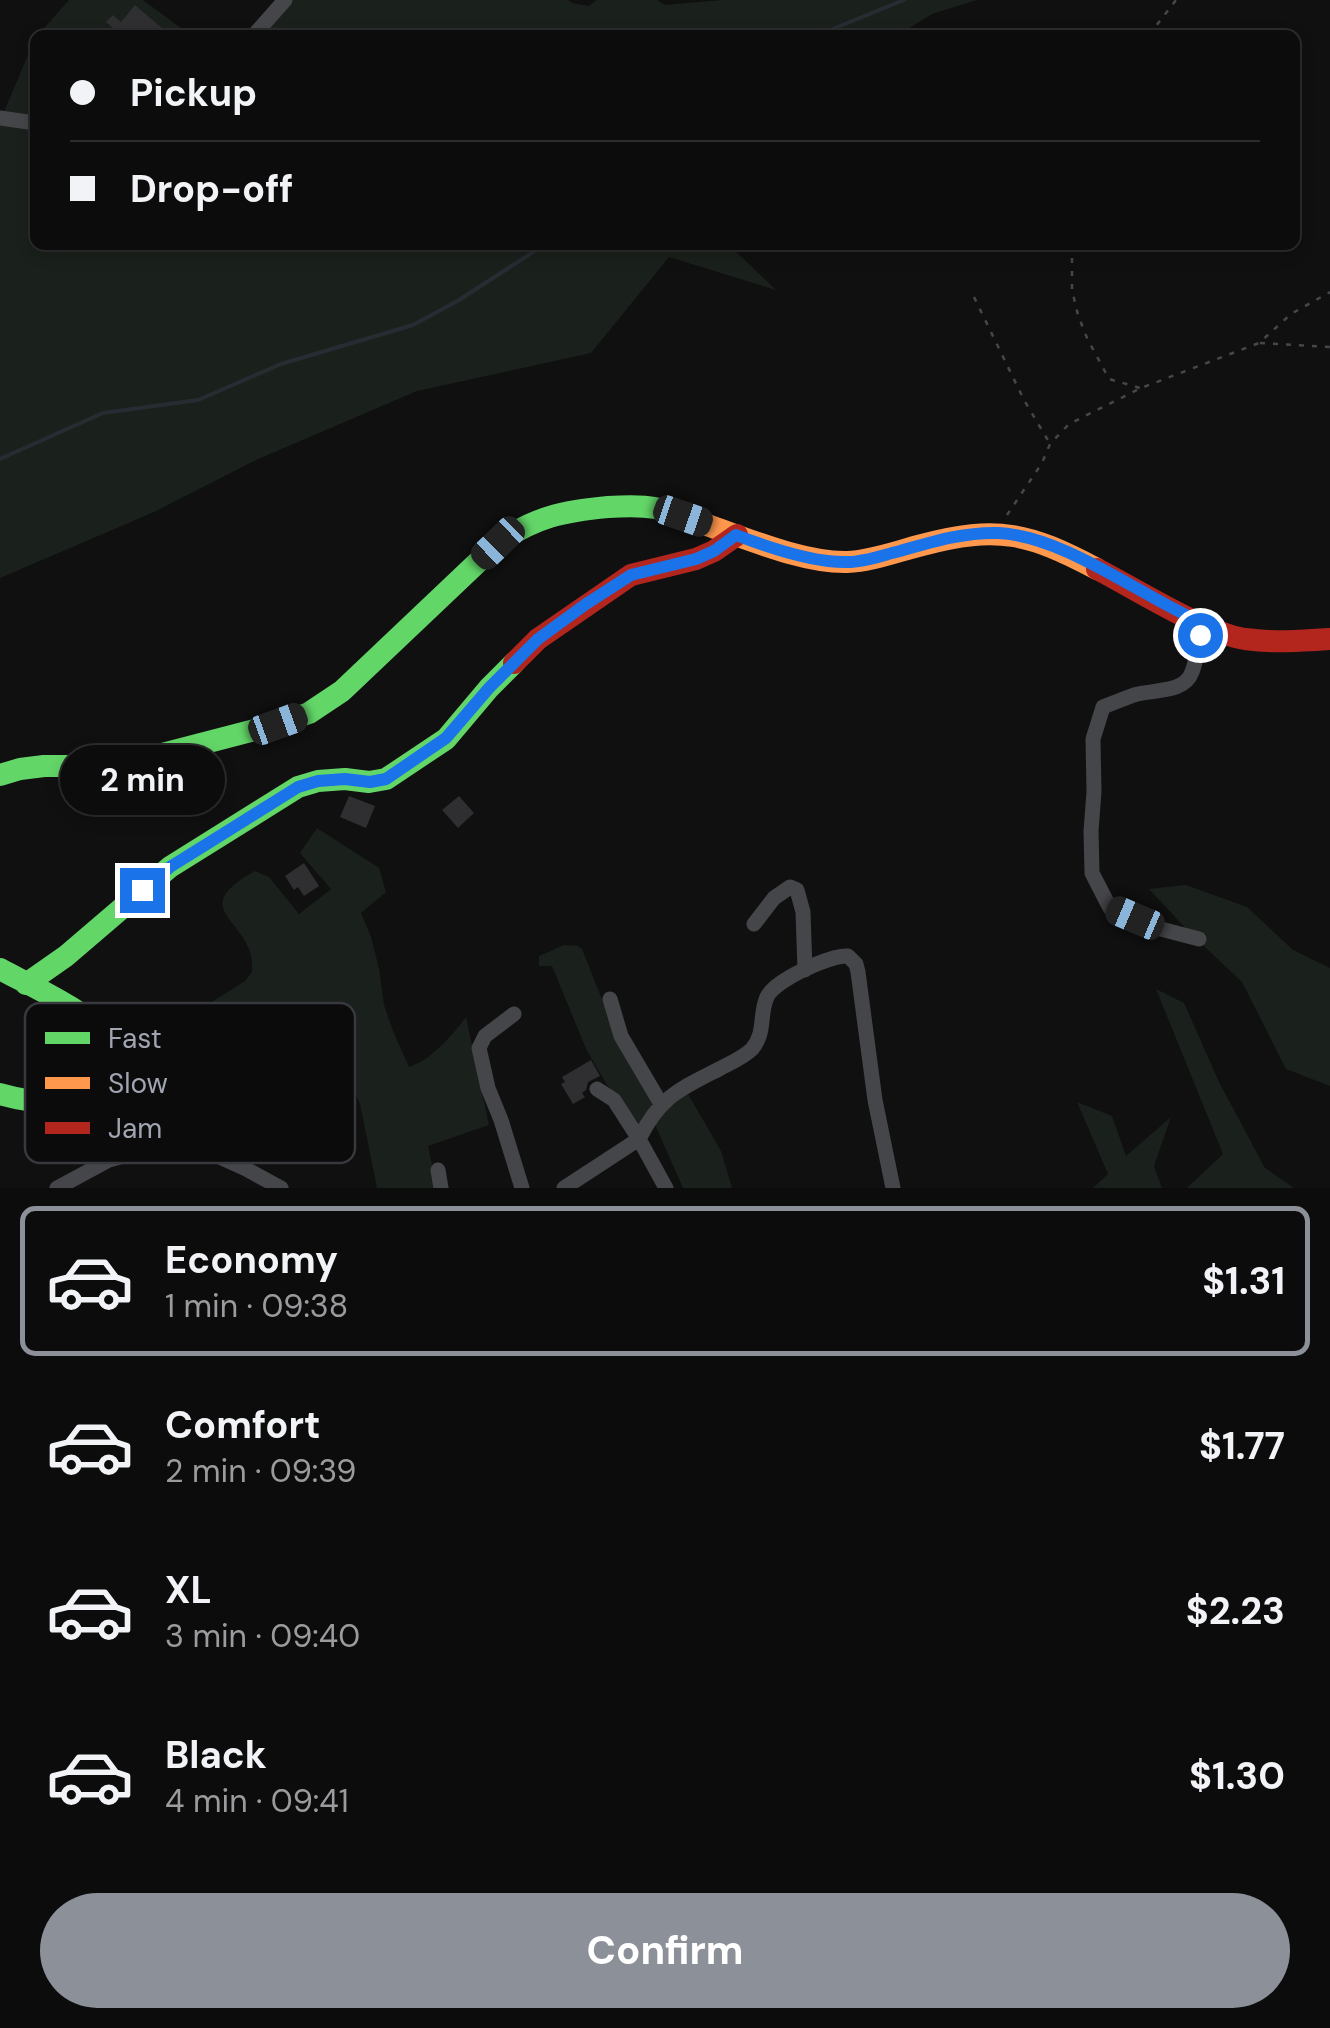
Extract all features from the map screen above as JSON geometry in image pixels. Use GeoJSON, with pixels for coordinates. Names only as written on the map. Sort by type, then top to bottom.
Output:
{"type":"FeatureCollection","features":[{"type":"Feature","properties":{"kind":"street"},"geometry":{"type":"LineString","coordinates":[[259,30],[286,0]]}},
{"type":"Feature","properties":{"kind":"street"},"geometry":{"type":"LineString","coordinates":[[0,118],[30,122]]}},
{"type":"Feature","properties":{"kind":"street"},"geometry":{"type":"LineString","coordinates":[[0,774],[20,768],[128,763],[310,712],[342,691],[498,543],[519,528],[572,510],[656,508],[789,552],[846,562],[957,536],[994,533],[1025,537],[1061,550],[1240,638],[1276,642],[1330,639]]}},
{"type":"Feature","properties":{"kind":"street"},"geometry":{"type":"LineString","coordinates":[[26,984],[66,956],[170,867],[298,787],[345,779],[370,782],[386,779],[404,768],[446,738],[538,639],[631,575],[696,559],[736,535]]}},
{"type":"Feature","properties":{"kind":"street"},"geometry":{"type":"LineString","coordinates":[[1199,939],[1160,929],[1110,908],[1092,873],[1093,739],[1103,707],[1185,683],[1207,625]]}},
{"type":"Feature","properties":{"kind":"street"},"geometry":{"type":"LineString","coordinates":[[754,924],[780,892],[794,887],[802,902],[805,970]]}},
{"type":"Feature","properties":{"kind":"street"},"geometry":{"type":"LineString","coordinates":[[564,1188],[640,1139],[648,1121],[675,1093],[748,1052],[762,1032],[768,994],[805,970],[836,956],[848,956],[856,964],[893,1188]]}},
{"type":"Feature","properties":{"kind":"street"},"geometry":{"type":"LineString","coordinates":[[0,969],[60,1003]]}},
{"type":"Feature","properties":{"kind":"street"},"geometry":{"type":"LineString","coordinates":[[610,999],[621,1036],[661,1104]]}},
{"type":"Feature","properties":{"kind":"street"},"geometry":{"type":"LineString","coordinates":[[514,1014],[486,1036],[479,1048],[488,1088],[522,1188]]}},
{"type":"Feature","properties":{"kind":"street"},"geometry":{"type":"LineString","coordinates":[[597,1089],[614,1100],[666,1188]]}},
{"type":"Feature","properties":{"kind":"street"},"geometry":{"type":"LineString","coordinates":[[0,1094],[25,1102]]}},
{"type":"Feature","properties":{"kind":"street"},"geometry":{"type":"LineString","coordinates":[[57,1188],[103,1163]]}},
{"type":"Feature","properties":{"kind":"street"},"geometry":{"type":"LineString","coordinates":[[233,1163],[281,1188]]}},
{"type":"Feature","properties":{"kind":"street"},"geometry":{"type":"LineString","coordinates":[[438,1170],[442,1188]]}},
{"type":"Feature","properties":{"kind":"path"},"geometry":{"type":"LineString","coordinates":[[1153,30],[1176,0]]}},
{"type":"Feature","properties":{"kind":"path"},"geometry":{"type":"LineString","coordinates":[[1072,250],[1072,290],[1092,348],[1109,378],[1141,388]]}},
{"type":"Feature","properties":{"kind":"path"},"geometry":{"type":"LineString","coordinates":[[994,533],[1042,464],[1050,444],[1069,424],[1141,388],[1259,344],[1291,314],[1330,292]]}},
{"type":"Feature","properties":{"kind":"path"},"geometry":{"type":"LineString","coordinates":[[974,297],[1050,444]]}},
{"type":"Feature","properties":{"kind":"path"},"geometry":{"type":"LineString","coordinates":[[1259,344],[1330,347]]}},
{"type":"Feature","properties":{"kind":"shaded area"},"geometry":{"type":"Polygon","coordinates":[[[69,0],[143,0],[183,30],[42,30],[69,0]]]}},
{"type":"Feature","properties":{"kind":"shaded area"},"geometry":{"type":"Polygon","coordinates":[[[285,0],[568,0],[589,6],[597,0],[657,0],[665,5],[722,0],[977,0],[932,14],[906,30],[266,30],[285,0]]]}},
{"type":"Feature","properties":{"kind":"shaded area"},"geometry":{"type":"Polygon","coordinates":[[[30,50],[30,117],[4,112],[30,50]]]}},
{"type":"Feature","properties":{"kind":"shaded area"},"geometry":{"type":"Polygon","coordinates":[[[0,125],[30,128],[30,250],[734,250],[776,290],[669,257],[591,353],[417,391],[0,578],[0,125]]]}},
{"type":"Feature","properties":{"kind":"shaded area"},"geometry":{"type":"Polygon","coordinates":[[[317,828],[379,868],[386,892],[361,913],[379,969],[384,1005],[409,1067],[433,1053],[466,1017],[489,1125],[428,1146],[437,1188],[377,1188],[355,1093],[355,1003],[210,1003],[245,981],[252,972],[246,942],[223,903],[236,883],[255,871],[269,877],[299,914],[331,889],[300,853],[317,828]]]}},
{"type":"Feature","properties":{"kind":"shaded area"},"geometry":{"type":"Polygon","coordinates":[[[1186,885],[1247,907],[1293,950],[1330,968],[1330,1086],[1286,1069],[1242,982],[1149,889],[1186,885]]]}},
{"type":"Feature","properties":{"kind":"shaded area"},"geometry":{"type":"Polygon","coordinates":[[[564,945],[582,949],[611,1022],[653,1098],[639,1132],[587,1051],[552,966],[539,966],[539,956],[564,945]]]}},
{"type":"Feature","properties":{"kind":"shaded area"},"geometry":{"type":"Polygon","coordinates":[[[1156,989],[1184,1003],[1219,1082],[1265,1168],[1294,1188],[1187,1188],[1223,1154],[1156,989]]]}},
{"type":"Feature","properties":{"kind":"shaded area"},"geometry":{"type":"Polygon","coordinates":[[[688,1094],[721,1151],[732,1188],[683,1188],[653,1120],[688,1094]]]}},
{"type":"Feature","properties":{"kind":"shaded area"},"geometry":{"type":"Polygon","coordinates":[[[1077,1102],[1112,1116],[1126,1156],[1171,1117],[1154,1166],[1162,1188],[1093,1188],[1108,1174],[1077,1102]]]}},
{"type":"Feature","properties":{"kind":"building"},"geometry":{"type":"Polygon","coordinates":[[[135,5],[164,30],[115,30],[106,22],[113,15],[121,22],[135,5]]]}},
{"type":"Feature","properties":{"kind":"building"},"geometry":{"type":"Polygon","coordinates":[[[349,796],[375,806],[366,828],[340,817],[349,796]]]}},
{"type":"Feature","properties":{"kind":"building"},"geometry":{"type":"Polygon","coordinates":[[[459,796],[474,813],[458,828],[442,810],[459,796]]]}},
{"type":"Feature","properties":{"kind":"building"},"geometry":{"type":"Polygon","coordinates":[[[304,863],[319,886],[304,896],[298,887],[294,890],[285,876],[304,863]]]}},
{"type":"Feature","properties":{"kind":"building"},"geometry":{"type":"Polygon","coordinates":[[[591,1060],[600,1076],[588,1082],[582,1093],[585,1097],[573,1104],[561,1084],[565,1082],[562,1077],[591,1060]]]}},
{"type":"Feature","properties":{"kind":"waterway"},"geometry":{"type":"LineString","coordinates":[[830,30],[904,0]]}},
{"type":"Feature","properties":{"kind":"waterway"},"geometry":{"type":"LineString","coordinates":[[0,459],[103,413],[198,400],[281,364],[413,325],[536,250]]}},
{"type":"Feature","properties":{"kind":"traffic: fast"},"geometry":{"type":"LineString","coordinates":[[0,775],[44,766],[128,763],[309,713],[342,691],[498,543],[537,521],[577,511],[637,506],[661,509],[707,525]]}},
{"type":"Feature","properties":{"kind":"traffic: fast"},"geometry":{"type":"LineString","coordinates":[[26,984],[66,956],[170,867],[298,787],[318,781],[386,779],[446,739],[514,663]]}},
{"type":"Feature","properties":{"kind":"traffic: fast"},"geometry":{"type":"LineString","coordinates":[[0,969],[64,1003]]}},
{"type":"Feature","properties":{"kind":"traffic: fast"},"geometry":{"type":"LineString","coordinates":[[0,1094],[25,1099]]}},
{"type":"Feature","properties":{"kind":"traffic: slow"},"geometry":{"type":"LineString","coordinates":[[707,525],[795,554],[847,562],[972,535],[1012,536],[1052,547],[1097,569]]}},
{"type":"Feature","properties":{"kind":"traffic: jam"},"geometry":{"type":"LineString","coordinates":[[514,663],[538,639],[631,575],[696,559],[737,535]]}},
{"type":"Feature","properties":{"kind":"traffic: jam"},"geometry":{"type":"LineString","coordinates":[[1097,569],[1228,635],[1266,641],[1330,639]]}},
{"type":"Feature","properties":{"kind":"route"},"geometry":{"type":"LineString","coordinates":[[142,890],[170,867],[298,787],[318,781],[386,779],[446,738],[538,639],[586,604],[631,575],[696,559],[736,535],[789,552],[846,562],[957,536],[994,533],[1025,537],[1061,550],[1207,625],[1200,635]]}}]}
